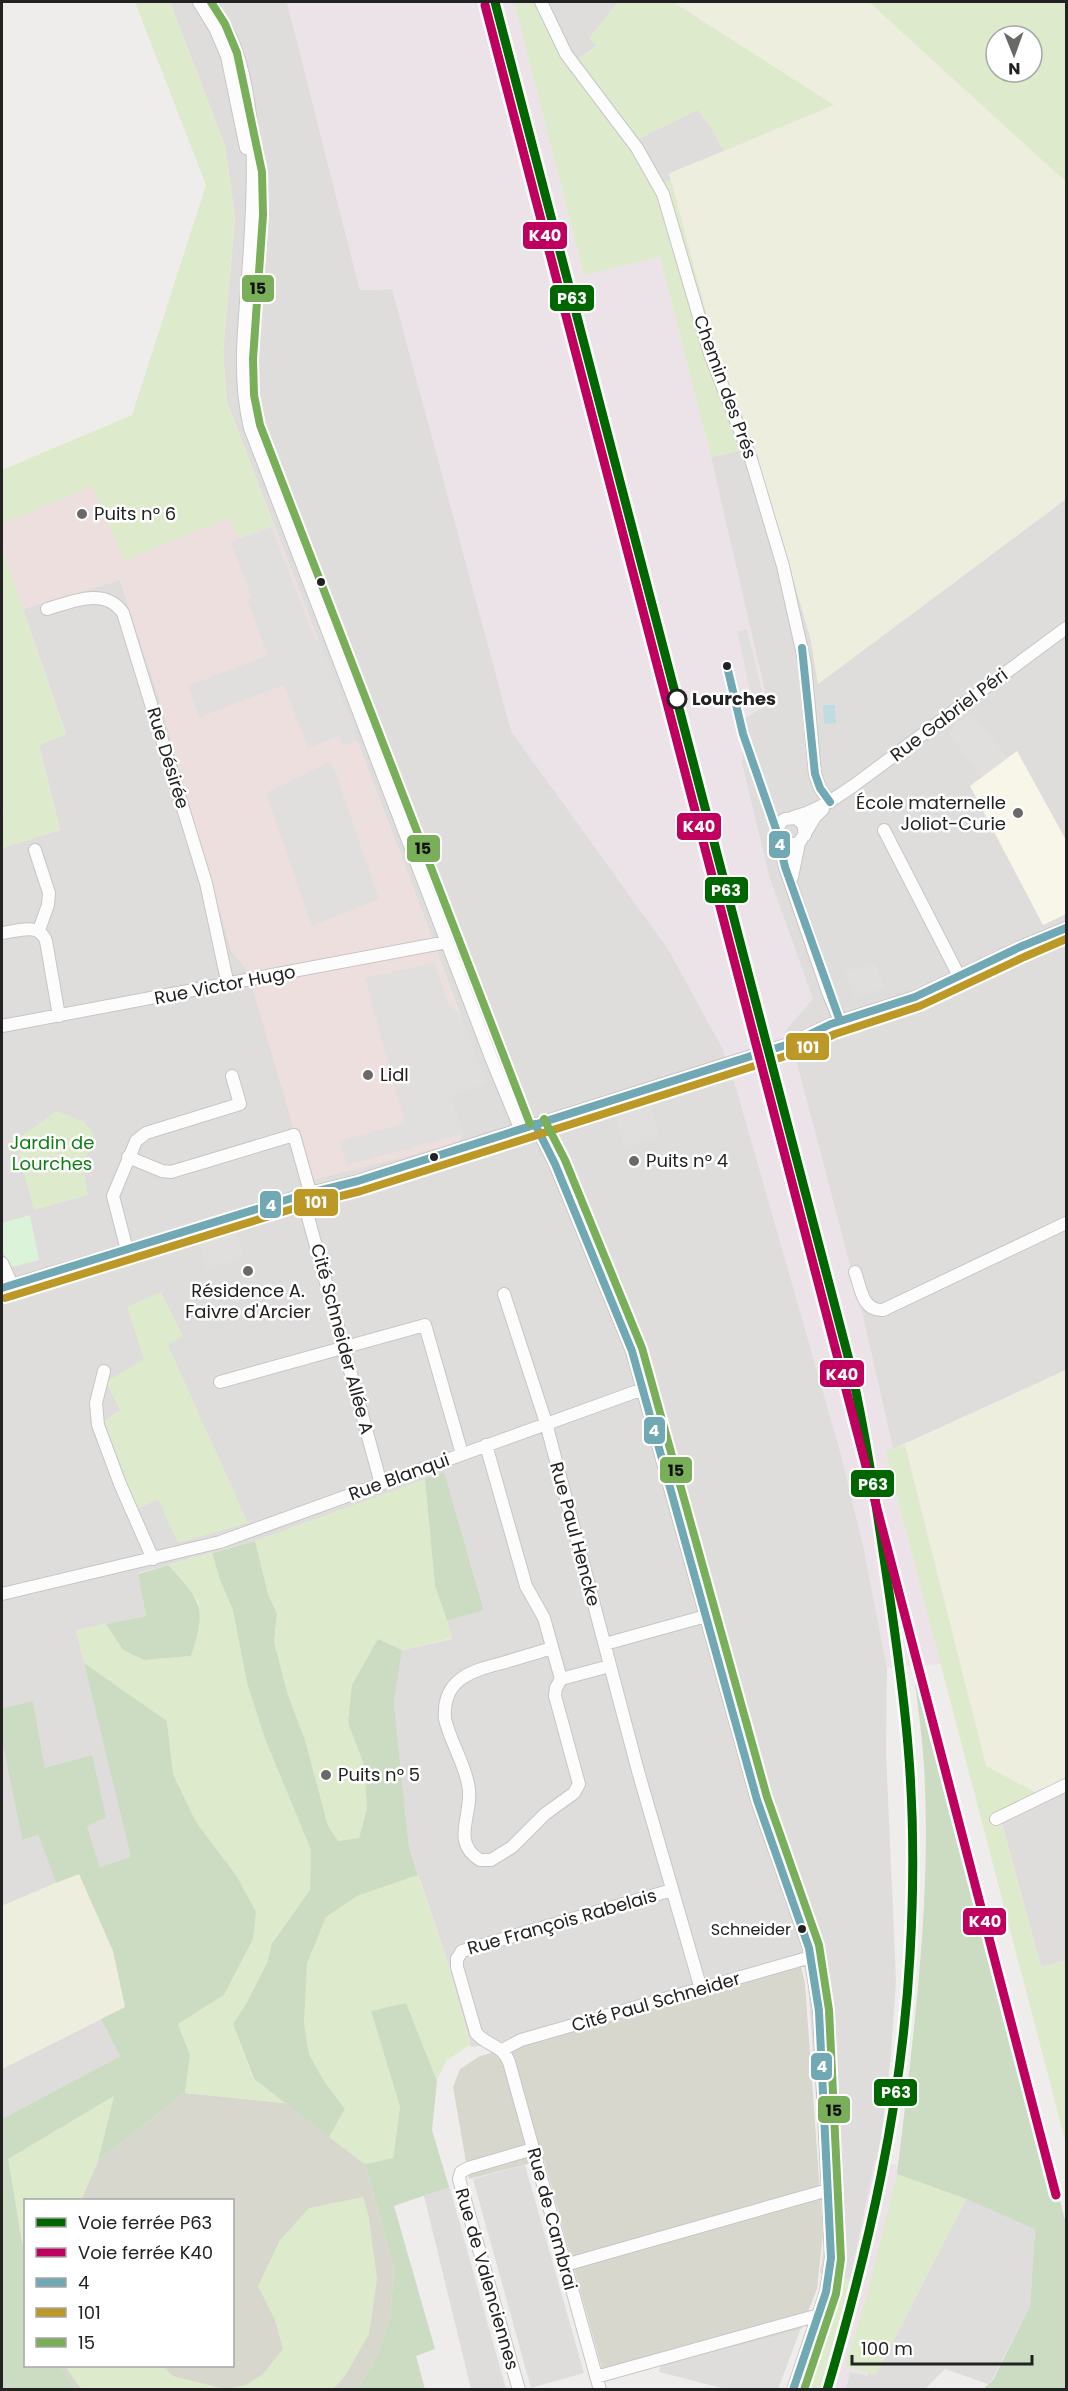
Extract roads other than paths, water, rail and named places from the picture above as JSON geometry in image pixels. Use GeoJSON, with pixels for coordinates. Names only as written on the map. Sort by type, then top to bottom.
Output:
{"type":"FeatureCollection","features":[{"type":"Feature","properties":{"kind":"street"},"geometry":{"type":"LineString","coordinates":[[199,2],[220,38],[230,66],[252,173]]}},
{"type":"Feature","properties":{"kind":"street"},"geometry":{"type":"LineString","coordinates":[[210,2],[231,36],[241,64],[250,129],[253,214],[242,374],[245,407],[256,449],[305,569],[514,1113],[527,1126],[555,1164],[618,1314],[643,1389],[759,1808],[811,1957],[819,2005],[830,2267],[826,2292],[793,2390]]}},
{"type":"Feature","properties":{"kind":"street","name":"Chemin des Prés"},"geometry":{"type":"LineString","coordinates":[[541,2],[566,54],[637,148],[663,194],[710,354],[751,459],[783,566],[802,648],[815,774],[820,788],[830,802]]}},
{"type":"Feature","properties":{"kind":"street","name":"Rue Désirée"},"geometry":{"type":"LineString","coordinates":[[47,609],[82,598],[96,597],[116,605],[123,613],[206,883],[228,985]]}},
{"type":"Feature","properties":{"kind":"street","name":"Rue Gabriel Péri"},"geometry":{"type":"LineString","coordinates":[[802,839],[815,817],[830,802],[1066,628]]}},
{"type":"Feature","properties":{"kind":"street","name":"Rue Gabriel Péri"},"geometry":{"type":"LineString","coordinates":[[793,818],[807,814],[830,802]]}},
{"type":"Feature","properties":{"kind":"street"},"geometry":{"type":"LineString","coordinates":[[792,885],[792,867],[802,839],[803,824],[793,818],[785,819],[778,825],[777,832],[785,867],[840,1021]]}},
{"type":"Feature","properties":{"kind":"street"},"geometry":{"type":"LineString","coordinates":[[884,830],[959,976]]}},
{"type":"Feature","properties":{"kind":"street"},"geometry":{"type":"LineString","coordinates":[[779,839],[787,845],[802,839]]}},
{"type":"Feature","properties":{"kind":"street"},"geometry":{"type":"LineString","coordinates":[[35,850],[49,893],[48,905],[39,930]]}},
{"type":"Feature","properties":{"kind":"street"},"geometry":{"type":"LineString","coordinates":[[2,1263],[7,1286],[306,1193],[358,1180],[789,1044],[840,1021],[905,1001],[1066,927]]}},
{"type":"Feature","properties":{"kind":"street"},"geometry":{"type":"LineString","coordinates":[[2,933],[39,930]]}},
{"type":"Feature","properties":{"kind":"street"},"geometry":{"type":"LineString","coordinates":[[39,930],[46,941],[59,1016]]}},
{"type":"Feature","properties":{"kind":"street","name":"Rue Victor Hugo"},"geometry":{"type":"LineString","coordinates":[[2,1026],[447,942]]}},
{"type":"Feature","properties":{"kind":"street"},"geometry":{"type":"LineString","coordinates":[[127,1250],[113,1196],[128,1157],[141,1134],[240,1104],[232,1076]]}},
{"type":"Feature","properties":{"kind":"street","name":"Cité Schneider Allée A"},"geometry":{"type":"LineString","coordinates":[[128,1157],[162,1171],[171,1172],[294,1135],[344,1348],[381,1484]]}},
{"type":"Feature","properties":{"kind":"street"},"geometry":{"type":"LineString","coordinates":[[855,1272],[867,1305],[872,1310],[883,1310],[1066,1223]]}},
{"type":"Feature","properties":{"kind":"street","name":"Rue Paul Hencke"},"geometry":{"type":"LineString","coordinates":[[504,1294],[546,1423],[631,1743],[701,1989]]}},
{"type":"Feature","properties":{"kind":"street"},"geometry":{"type":"LineString","coordinates":[[220,1382],[425,1325],[462,1454]]}},
{"type":"Feature","properties":{"kind":"street"},"geometry":{"type":"LineString","coordinates":[[104,1371],[96,1410],[101,1435],[153,1559]]}},
{"type":"Feature","properties":{"kind":"street","name":"Rue Blanqui"},"geometry":{"type":"LineString","coordinates":[[2,1594],[240,1536],[643,1389]]}},
{"type":"Feature","properties":{"kind":"street"},"geometry":{"type":"LineString","coordinates":[[486,1445],[526,1586],[544,1618],[561,1679],[555,1696],[578,1778],[577,1789],[538,1820],[507,1851],[487,1861],[480,1860],[467,1849],[464,1841],[470,1804],[469,1790],[445,1719],[448,1694],[456,1682],[474,1671],[552,1648]]}},
{"type":"Feature","properties":{"kind":"street"},"geometry":{"type":"LineString","coordinates":[[605,1644],[706,1616]]}},
{"type":"Feature","properties":{"kind":"street"},"geometry":{"type":"LineString","coordinates":[[561,1679],[610,1666]]}},
{"type":"Feature","properties":{"kind":"street"},"geometry":{"type":"LineString","coordinates":[[996,1819],[1066,1785]]}},
{"type":"Feature","properties":{"kind":"street","name":"Rue François Rabelais"},"geometry":{"type":"LineString","coordinates":[[502,2050],[476,2033],[457,1967],[460,1953],[672,1890]]}},
{"type":"Feature","properties":{"kind":"street","name":"Cité Paul Schneider"},"geometry":{"type":"LineString","coordinates":[[502,2050],[521,2040],[811,1957]]}},
{"type":"Feature","properties":{"kind":"street","name":"Rue de Cambrai"},"geometry":{"type":"LineString","coordinates":[[502,2050],[509,2062],[598,2383]]}},
{"type":"Feature","properties":{"kind":"street","name":"Rue de Valenciennes"},"geometry":{"type":"LineString","coordinates":[[519,2390],[459,2179],[464,2170],[533,2149]]}},
{"type":"Feature","properties":{"kind":"street"},"geometry":{"type":"LineString","coordinates":[[564,2265],[828,2190]]}},
{"type":"Feature","properties":{"kind":"street"},"geometry":{"type":"LineString","coordinates":[[598,2383],[819,2315]]}},
{"type":"Feature","properties":{"kind":"water"},"geometry":{"type":"Polygon","coordinates":[[[823,705],[835,705],[836,723],[824,724],[823,705]]]}},
{"type":"Feature","properties":{"kind":"rail line","name":"P63"},"geometry":{"type":"LineString","coordinates":[[495,2],[850,1364],[869,1464],[895,1633],[906,1723],[913,1850],[906,2010],[891,2120],[870,2229],[827,2390]]}},
{"type":"Feature","properties":{"kind":"rail line","name":"K40"},"geometry":{"type":"LineString","coordinates":[[485,5],[1056,2195]]}},
{"type":"Feature","properties":{"kind":"place","name":"Puits n° 6"},"geometry":{"type":"Point","coordinates":[82,514]}},
{"type":"Feature","properties":{"kind":"place","name":"Lourches"},"geometry":{"type":"Point","coordinates":[677,699]}},
{"type":"Feature","properties":{"kind":"place","name":"École maternelle Joliot-Curie"},"geometry":{"type":"Point","coordinates":[1018,813]}},
{"type":"Feature","properties":{"kind":"place","name":"Lidl"},"geometry":{"type":"Point","coordinates":[368,1075]}},
{"type":"Feature","properties":{"kind":"place","name":"Puits n° 4"},"geometry":{"type":"Point","coordinates":[634,1161]}},
{"type":"Feature","properties":{"kind":"place","name":"Résidence A. Faivre d'Arcier"},"geometry":{"type":"Point","coordinates":[248,1271]}},
{"type":"Feature","properties":{"kind":"place","name":"Puits n° 5"},"geometry":{"type":"Point","coordinates":[326,1775]}},
{"type":"Feature","properties":{"kind":"place","name":"Schneider"},"geometry":{"type":"Point","coordinates":[802,1929]}},
{"type":"Feature","properties":{"kind":"park label","name":"Jardin de Lourches"},"geometry":{"type":"Point","coordinates":[52,1153]}}]}
